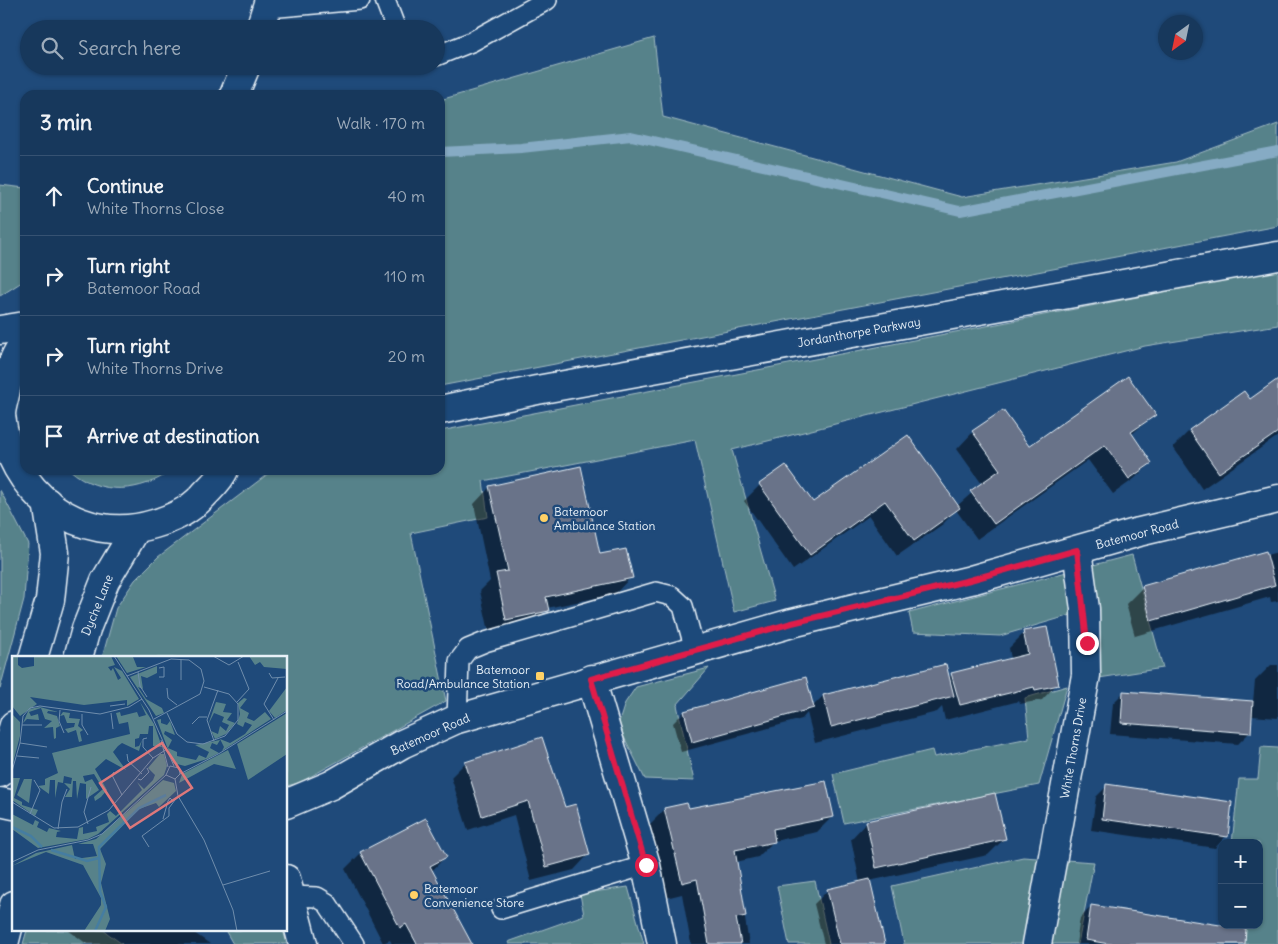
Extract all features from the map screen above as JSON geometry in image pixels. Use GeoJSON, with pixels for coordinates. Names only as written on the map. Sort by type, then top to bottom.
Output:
{"type":"FeatureCollection","features":[{"type":"Feature","properties":{"kind":"street"},"geometry":{"type":"LineString","coordinates":[[236,90],[242,75]]}},
{"type":"Feature","properties":{"kind":"street","name":"Jordanthorpe Parkway"},"geometry":{"type":"LineString","coordinates":[[445,409],[537,390],[1278,256]]}},
{"type":"Feature","properties":{"kind":"street"},"geometry":{"type":"LineString","coordinates":[[0,330],[20,327]]}},
{"type":"Feature","properties":{"kind":"street"},"geometry":{"type":"LineString","coordinates":[[20,348],[13,357],[1,414],[5,449],[20,473]]}},
{"type":"Feature","properties":{"kind":"street"},"geometry":{"type":"LineString","coordinates":[[21,475],[31,490],[64,515],[100,528],[136,529],[176,517],[194,505],[220,475]]}},
{"type":"Feature","properties":{"kind":"street","name":"Batemoor Road"},"geometry":{"type":"LineString","coordinates":[[288,803],[331,785],[402,744],[458,719],[591,679],[792,623],[970,580],[1077,550],[1278,499]]}},
{"type":"Feature","properties":{"kind":"street"},"geometry":{"type":"LineString","coordinates":[[34,656],[50,600],[55,553],[47,502]]}},
{"type":"Feature","properties":{"kind":"street","name":"Dyche Lane"},"geometry":{"type":"LineString","coordinates":[[79,656],[86,629],[105,581],[136,529]]}},
{"type":"Feature","properties":{"kind":"street","name":"White Thorns Drive"},"geometry":{"type":"LineString","coordinates":[[1037,944],[1086,675],[1085,609],[1077,550]]}},
{"type":"Feature","properties":{"kind":"street"},"geometry":{"type":"LineString","coordinates":[[591,679],[646,865],[662,944]]}},
{"type":"Feature","properties":{"kind":"street"},"geometry":{"type":"LineString","coordinates":[[0,773],[12,733]]}},
{"type":"Feature","properties":{"kind":"street"},"geometry":{"type":"LineString","coordinates":[[289,888],[303,944]]}},
{"type":"Feature","properties":{"kind":"street"},"geometry":{"type":"LineString","coordinates":[[4,944],[12,913]]}},
{"type":"Feature","properties":{"kind":"lane"},"geometry":{"type":"LineString","coordinates":[[266,12],[360,0]]}},
{"type":"Feature","properties":{"kind":"lane"},"geometry":{"type":"LineString","coordinates":[[385,0],[393,20]]}},
{"type":"Feature","properties":{"kind":"lane"},"geometry":{"type":"LineString","coordinates":[[445,52],[471,42],[547,0]]}},
{"type":"Feature","properties":{"kind":"lane"},"geometry":{"type":"LineString","coordinates":[[458,719],[459,661],[468,649],[485,642],[656,592],[672,596],[683,606],[695,650]]}},
{"type":"Feature","properties":{"kind":"lane"},"geometry":{"type":"LineString","coordinates":[[501,909],[646,865]]}},
{"type":"Feature","properties":{"kind":"lane"},"geometry":{"type":"LineString","coordinates":[[289,888],[327,903],[354,944]]}},
{"type":"Feature","properties":{"kind":"green space"},"geometry":{"type":"Polygon","coordinates":[[[654,38],[663,117],[962,197],[1176,162],[1278,124],[1278,226],[445,385],[445,99],[654,38]]]}},
{"type":"Feature","properties":{"kind":"green space"},"geometry":{"type":"Polygon","coordinates":[[[0,185],[20,187],[20,283],[0,296],[0,185]]]}},
{"type":"Feature","properties":{"kind":"green space"},"geometry":{"type":"Polygon","coordinates":[[[1278,270],[1278,325],[1145,346],[732,450],[775,601],[734,612],[695,440],[483,481],[488,517],[411,533],[446,701],[299,783],[288,786],[288,656],[103,656],[116,608],[135,580],[158,557],[266,475],[445,475],[445,430],[1278,270]]]}},
{"type":"Feature","properties":{"kind":"green space"},"geometry":{"type":"Polygon","coordinates":[[[78,475],[164,475],[134,487],[121,488],[94,484],[78,475]]]}},
{"type":"Feature","properties":{"kind":"green space"},"geometry":{"type":"Polygon","coordinates":[[[0,490],[28,544],[24,599],[0,689],[0,490]]]}},
{"type":"Feature","properties":{"kind":"green space"},"geometry":{"type":"Polygon","coordinates":[[[1132,555],[1163,668],[1099,678],[1071,615],[1000,636],[913,632],[909,613],[1132,555]]]}},
{"type":"Feature","properties":{"kind":"green space"},"geometry":{"type":"Polygon","coordinates":[[[709,668],[677,705],[694,781],[645,779],[618,725],[625,703],[636,687],[709,668]]]}},
{"type":"Feature","properties":{"kind":"green space"},"geometry":{"type":"Polygon","coordinates":[[[1067,686],[1039,785],[844,823],[833,774],[932,750],[934,757],[1029,738],[1025,698],[1067,686]]]}},
{"type":"Feature","properties":{"kind":"green space"},"geometry":{"type":"Polygon","coordinates":[[[1261,747],[1278,748],[1278,944],[1221,944],[1223,929],[1263,929],[1263,839],[1232,839],[1239,779],[1258,779],[1261,747]]]}},
{"type":"Feature","properties":{"kind":"green space"},"geometry":{"type":"Polygon","coordinates":[[[1023,857],[1094,862],[1078,944],[904,944],[892,886],[1023,857]]]}},
{"type":"Feature","properties":{"kind":"green space"},"geometry":{"type":"Polygon","coordinates":[[[815,881],[829,944],[789,944],[777,886],[815,881]]]}},
{"type":"Feature","properties":{"kind":"green space"},"geometry":{"type":"Polygon","coordinates":[[[628,887],[644,944],[509,944],[508,942],[584,915],[580,894],[628,887]]]}},
{"type":"Feature","properties":{"kind":"green space"},"geometry":{"type":"Polygon","coordinates":[[[26,932],[106,932],[122,944],[23,944],[26,932]]]}},
{"type":"Feature","properties":{"kind":"green space"},"geometry":{"type":"Polygon","coordinates":[[[226,932],[284,932],[287,944],[233,944],[226,932]]]}},
{"type":"Feature","properties":{"kind":"building"},"geometry":{"type":"Polygon","coordinates":[[[1128,376],[1156,415],[1131,432],[1152,463],[1129,479],[1105,445],[994,524],[970,491],[1000,470],[972,431],[1003,410],[1029,446],[1128,376]]]}},
{"type":"Feature","properties":{"kind":"building"},"geometry":{"type":"Polygon","coordinates":[[[1278,379],[1278,432],[1219,473],[1189,430],[1244,391],[1250,399],[1278,379]]]}},
{"type":"Feature","properties":{"kind":"building"},"geometry":{"type":"Polygon","coordinates":[[[908,435],[960,508],[914,541],[885,501],[810,555],[759,484],[786,465],[813,502],[908,435]]]}},
{"type":"Feature","properties":{"kind":"building","name":"Batemoor Ambulance Station"},"geometry":{"type":"Polygon","coordinates":[[[581,466],[600,554],[626,549],[633,578],[546,597],[549,611],[506,620],[496,573],[508,571],[489,486],[581,466]]]}},
{"type":"Feature","properties":{"kind":"building"},"geometry":{"type":"Polygon","coordinates":[[[1266,551],[1275,585],[1151,621],[1142,586],[1266,551]]]}},
{"type":"Feature","properties":{"kind":"building"},"geometry":{"type":"Polygon","coordinates":[[[1047,627],[1059,685],[1035,690],[1034,687],[960,705],[951,673],[1028,654],[1023,631],[1047,627]]]}},
{"type":"Feature","properties":{"kind":"building"},"geometry":{"type":"Polygon","coordinates":[[[946,664],[954,696],[831,727],[823,695],[946,664]]]}},
{"type":"Feature","properties":{"kind":"building"},"geometry":{"type":"Polygon","coordinates":[[[806,677],[814,708],[692,742],[684,711],[806,677]]]}},
{"type":"Feature","properties":{"kind":"building"},"geometry":{"type":"Polygon","coordinates":[[[1123,691],[1253,701],[1251,733],[1121,723],[1123,691]]]}},
{"type":"Feature","properties":{"kind":"building"},"geometry":{"type":"Polygon","coordinates":[[[542,737],[565,807],[576,804],[590,855],[546,867],[528,801],[482,816],[465,762],[542,737]]]}},
{"type":"Feature","properties":{"kind":"building"},"geometry":{"type":"Polygon","coordinates":[[[826,781],[834,817],[773,829],[775,842],[735,850],[746,916],[736,918],[741,944],[709,944],[697,879],[682,883],[664,808],[687,803],[689,808],[826,781]]]}},
{"type":"Feature","properties":{"kind":"building"},"geometry":{"type":"Polygon","coordinates":[[[1106,784],[1232,802],[1228,837],[1102,819],[1106,784]]]}},
{"type":"Feature","properties":{"kind":"building"},"geometry":{"type":"Polygon","coordinates":[[[995,793],[1006,839],[876,868],[866,821],[995,793]]]}},
{"type":"Feature","properties":{"kind":"building","name":"Batemoor Convenience Store"},"geometry":{"type":"Polygon","coordinates":[[[426,818],[447,857],[430,866],[472,944],[417,944],[406,924],[400,928],[360,852],[426,818]]]}},
{"type":"Feature","properties":{"kind":"building"},"geometry":{"type":"Polygon","coordinates":[[[870,879],[885,944],[840,944],[827,889],[870,879]]]}},
{"type":"Feature","properties":{"kind":"building"},"geometry":{"type":"Polygon","coordinates":[[[1091,905],[1218,925],[1218,929],[1246,929],[1245,944],[1109,944],[1086,940],[1091,905]]]}},
{"type":"Feature","properties":{"kind":"waterway"},"geometry":{"type":"LineString","coordinates":[[445,152],[521,148],[631,136],[960,211],[1278,151]]}},
{"type":"Feature","properties":{"kind":"place","name":"Batemoor Ambulance Station"},"geometry":{"type":"Point","coordinates":[544,518]}},
{"type":"Feature","properties":{"kind":"place","name":"Batemoor Road/Ambulance Station"},"geometry":{"type":"Point","coordinates":[540,676]}},
{"type":"Feature","properties":{"kind":"place","name":"Batemoor Convenience Store"},"geometry":{"type":"Point","coordinates":[414,895]}},
{"type":"Feature","properties":{"kind":"route"},"geometry":{"type":"LineString","coordinates":[[646,865],[613,748],[591,679],[792,623],[970,580],[1077,550],[1085,609],[1087,643]]}}]}
